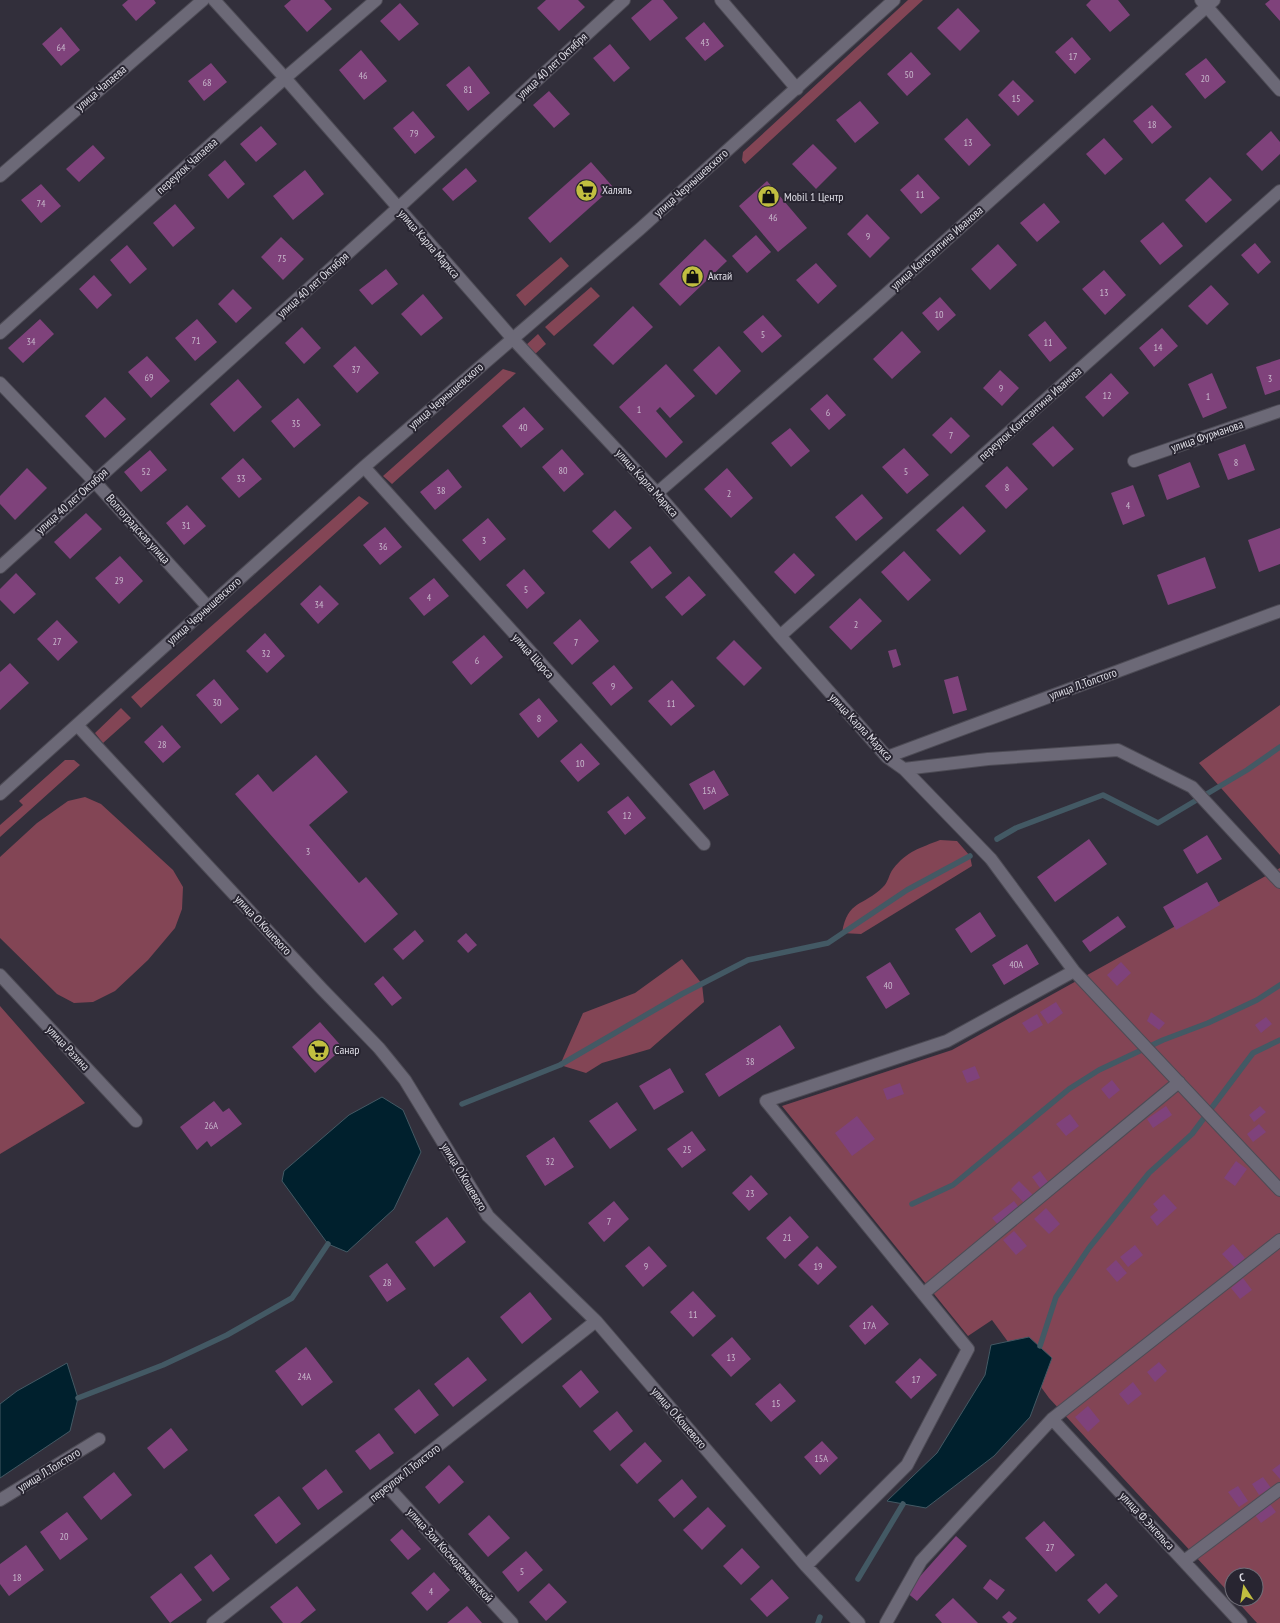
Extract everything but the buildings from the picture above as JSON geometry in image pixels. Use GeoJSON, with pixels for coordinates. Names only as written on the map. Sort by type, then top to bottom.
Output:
{"type":"FeatureCollection","features":[{"type":"Feature","properties":{"kind":"street","name":"улица Чапаева"},"geometry":{"type":"LineString","coordinates":[[0,176],[203,0]]}},
{"type":"Feature","properties":{"kind":"street","name":"улица Карла Маркса"},"geometry":{"type":"LineString","coordinates":[[214,0],[285,78],[513,339],[657,493],[887,757],[904,769],[990,859],[1074,971],[1280,1190]]}},
{"type":"Feature","properties":{"kind":"street","name":"переулок Чапаева"},"geometry":{"type":"LineString","coordinates":[[0,333],[285,78],[376,0]]}},
{"type":"Feature","properties":{"kind":"street","name":"улица 40 лет Октября"},"geometry":{"type":"LineString","coordinates":[[0,567],[398,208],[624,0]]}},
{"type":"Feature","properties":{"kind":"street"},"geometry":{"type":"LineString","coordinates":[[721,0],[797,89]]}},
{"type":"Feature","properties":{"kind":"street","name":"улица Чернышевского"},"geometry":{"type":"LineString","coordinates":[[0,794],[364,467],[513,339],[797,89],[894,0]]}},
{"type":"Feature","properties":{"kind":"street"},"geometry":{"type":"LineString","coordinates":[[1208,2],[1280,90]]}},
{"type":"Feature","properties":{"kind":"street","name":"улица Константина Иванова"},"geometry":{"type":"LineString","coordinates":[[657,493],[866,312],[1208,2]]}},
{"type":"Feature","properties":{"kind":"street","name":"переулок Константина Иванова"},"geometry":{"type":"LineString","coordinates":[[780,636],[1280,191]]}},
{"type":"Feature","properties":{"kind":"street","name":"Волгоградская улица"},"geometry":{"type":"LineString","coordinates":[[0,383],[94,481],[208,607]]}},
{"type":"Feature","properties":{"kind":"street","name":"улица Фурманова"},"geometry":{"type":"LineString","coordinates":[[1134,461],[1280,410]]}},
{"type":"Feature","properties":{"kind":"street","name":"улица Щорса"},"geometry":{"type":"LineString","coordinates":[[364,467],[704,844]]}},
{"type":"Feature","properties":{"kind":"street","name":"улица Л.Толстого"},"geometry":{"type":"LineString","coordinates":[[887,757],[1280,610]]}},
{"type":"Feature","properties":{"kind":"street","name":"улица О.Кошевого"},"geometry":{"type":"LineString","coordinates":[[77,725],[317,984],[379,1048],[405,1080],[488,1216],[596,1321],[806,1566],[859,1623]]}},
{"type":"Feature","properties":{"kind":"street"},"geometry":{"type":"LineString","coordinates":[[904,769],[988,759],[1118,750],[1192,786],[1280,882]]}},
{"type":"Feature","properties":{"kind":"street"},"geometry":{"type":"LineString","coordinates":[[806,1566],[907,1465],[968,1349],[766,1101],[947,1041],[1074,971]]}},
{"type":"Feature","properties":{"kind":"street","name":"улица Разина"},"geometry":{"type":"LineString","coordinates":[[0,975],[136,1121]]}},
{"type":"Feature","properties":{"kind":"street"},"geometry":{"type":"LineString","coordinates":[[922,1294],[1178,1082]]}},
{"type":"Feature","properties":{"kind":"street"},"geometry":{"type":"LineString","coordinates":[[886,1623],[921,1561],[1052,1420],[1280,1240]]}},
{"type":"Feature","properties":{"kind":"street","name":"переулок Л.Толстого"},"geometry":{"type":"LineString","coordinates":[[213,1623],[388,1487],[596,1321]]}},
{"type":"Feature","properties":{"kind":"street","name":"улица Ф.Энгельса"},"geometry":{"type":"LineString","coordinates":[[1052,1420],[1241,1623]]}},
{"type":"Feature","properties":{"kind":"street","name":"улица Л.Толстого"},"geometry":{"type":"LineString","coordinates":[[0,1500],[99,1439]]}},
{"type":"Feature","properties":{"kind":"street","name":"улица Зои Космодемьянской"},"geometry":{"type":"LineString","coordinates":[[388,1487],[512,1623]]}},
{"type":"Feature","properties":{"kind":"street"},"geometry":{"type":"LineString","coordinates":[[1184,1561],[1280,1489]]}},
{"type":"Feature","properties":{"kind":"shaded area"},"geometry":{"type":"Polygon","coordinates":[[[908,0],[923,0],[745,164],[742,160],[743,152],[908,0]]]}},
{"type":"Feature","properties":{"kind":"shaded area"},"geometry":{"type":"Polygon","coordinates":[[[561,257],[569,266],[525,306],[516,295],[561,257]]]}},
{"type":"Feature","properties":{"kind":"shaded area"},"geometry":{"type":"Polygon","coordinates":[[[591,287],[600,296],[554,336],[545,327],[591,287]]]}},
{"type":"Feature","properties":{"kind":"shaded area"},"geometry":{"type":"Polygon","coordinates":[[[538,334],[546,344],[534,355],[525,346],[538,334]]]}},
{"type":"Feature","properties":{"kind":"shaded area"},"geometry":{"type":"Polygon","coordinates":[[[503,369],[516,373],[392,484],[383,476],[503,369]]]}},
{"type":"Feature","properties":{"kind":"shaded area"},"geometry":{"type":"Polygon","coordinates":[[[359,496],[369,503],[141,708],[131,697],[359,496]]]}},
{"type":"Feature","properties":{"kind":"shaded area"},"geometry":{"type":"Polygon","coordinates":[[[1280,705],[1280,855],[1199,763],[1280,705]]]}},
{"type":"Feature","properties":{"kind":"shaded area"},"geometry":{"type":"Polygon","coordinates":[[[121,708],[131,718],[103,743],[95,733],[121,708]]]}},
{"type":"Feature","properties":{"kind":"shaded area"},"geometry":{"type":"Polygon","coordinates":[[[65,760],[74,760],[80,765],[0,837],[0,825],[23,805],[19,801],[65,760]]]}},
{"type":"Feature","properties":{"kind":"shaded area"},"geometry":{"type":"Polygon","coordinates":[[[85,797],[101,804],[173,870],[183,887],[182,909],[175,928],[148,960],[115,991],[93,1002],[74,1003],[57,994],[0,938],[0,857],[37,823],[68,801],[85,797]]]}},
{"type":"Feature","properties":{"kind":"shaded area"},"geometry":{"type":"Polygon","coordinates":[[[940,840],[957,841],[970,856],[972,866],[861,934],[842,933],[848,914],[852,909],[883,887],[892,871],[903,858],[926,845],[940,840]]]}},
{"type":"Feature","properties":{"kind":"shaded area"},"geometry":{"type":"Polygon","coordinates":[[[1280,868],[1280,1623],[1257,1623],[1242,1607],[1264,1607],[1264,1567],[1224,1567],[1224,1587],[1049,1398],[992,1320],[968,1336],[782,1106],[952,1050],[1280,868]]]}},
{"type":"Feature","properties":{"kind":"shaded area"},"geometry":{"type":"Polygon","coordinates":[[[682,959],[702,984],[704,1002],[650,1049],[602,1063],[586,1073],[560,1065],[583,1013],[635,993],[682,959]]]}},
{"type":"Feature","properties":{"kind":"shaded area"},"geometry":{"type":"Polygon","coordinates":[[[0,1006],[85,1103],[0,1154],[0,1006]]]}},
{"type":"Feature","properties":{"kind":"water"},"geometry":{"type":"Polygon","coordinates":[[[382,1097],[403,1110],[421,1152],[394,1209],[347,1252],[328,1244],[282,1181],[284,1171],[349,1115],[382,1097]]]}},
{"type":"Feature","properties":{"kind":"water"},"geometry":{"type":"Polygon","coordinates":[[[1029,1337],[1052,1358],[1030,1417],[994,1456],[926,1508],[887,1501],[937,1453],[985,1375],[991,1345],[1029,1337]]]}},
{"type":"Feature","properties":{"kind":"water"},"geometry":{"type":"Polygon","coordinates":[[[67,1363],[78,1398],[70,1431],[0,1478],[0,1404],[17,1391],[67,1363]]]}},
{"type":"Feature","properties":{"kind":"waterway"},"geometry":{"type":"LineString","coordinates":[[997,839],[1016,828],[1103,795],[1158,823],[1247,770],[1280,747]]}},
{"type":"Feature","properties":{"kind":"waterway"},"geometry":{"type":"LineString","coordinates":[[462,1104],[560,1065],[682,994],[748,960],[828,943],[907,890],[970,856]]}},
{"type":"Feature","properties":{"kind":"waterway"},"geometry":{"type":"LineString","coordinates":[[912,1204],[953,1185],[1069,1089],[1099,1070],[1163,1040],[1208,1023],[1257,1000],[1280,985]]}},
{"type":"Feature","properties":{"kind":"waterway"},"geometry":{"type":"LineString","coordinates":[[1040,1346],[1056,1297],[1089,1248],[1149,1173],[1192,1134],[1253,1053],[1280,1040]]}},
{"type":"Feature","properties":{"kind":"waterway"},"geometry":{"type":"LineString","coordinates":[[78,1398],[163,1365],[227,1335],[292,1298],[328,1244]]}},
{"type":"Feature","properties":{"kind":"waterway"},"geometry":{"type":"LineString","coordinates":[[858,1579],[903,1504]]}},
{"type":"Feature","properties":{"kind":"waterway"},"geometry":{"type":"LineString","coordinates":[[818,1623],[820,1617]]}},
{"type":"Feature","properties":{"kind":"place","name":"Халяль"},"geometry":{"type":"Point","coordinates":[586,190]}},
{"type":"Feature","properties":{"kind":"place","name":"Mobil 1 Центр"},"geometry":{"type":"Point","coordinates":[769,197]}},
{"type":"Feature","properties":{"kind":"place","name":"Актай"},"geometry":{"type":"Point","coordinates":[693,276]}},
{"type":"Feature","properties":{"kind":"place","name":"Санар"},"geometry":{"type":"Point","coordinates":[319,1050]}}]}
